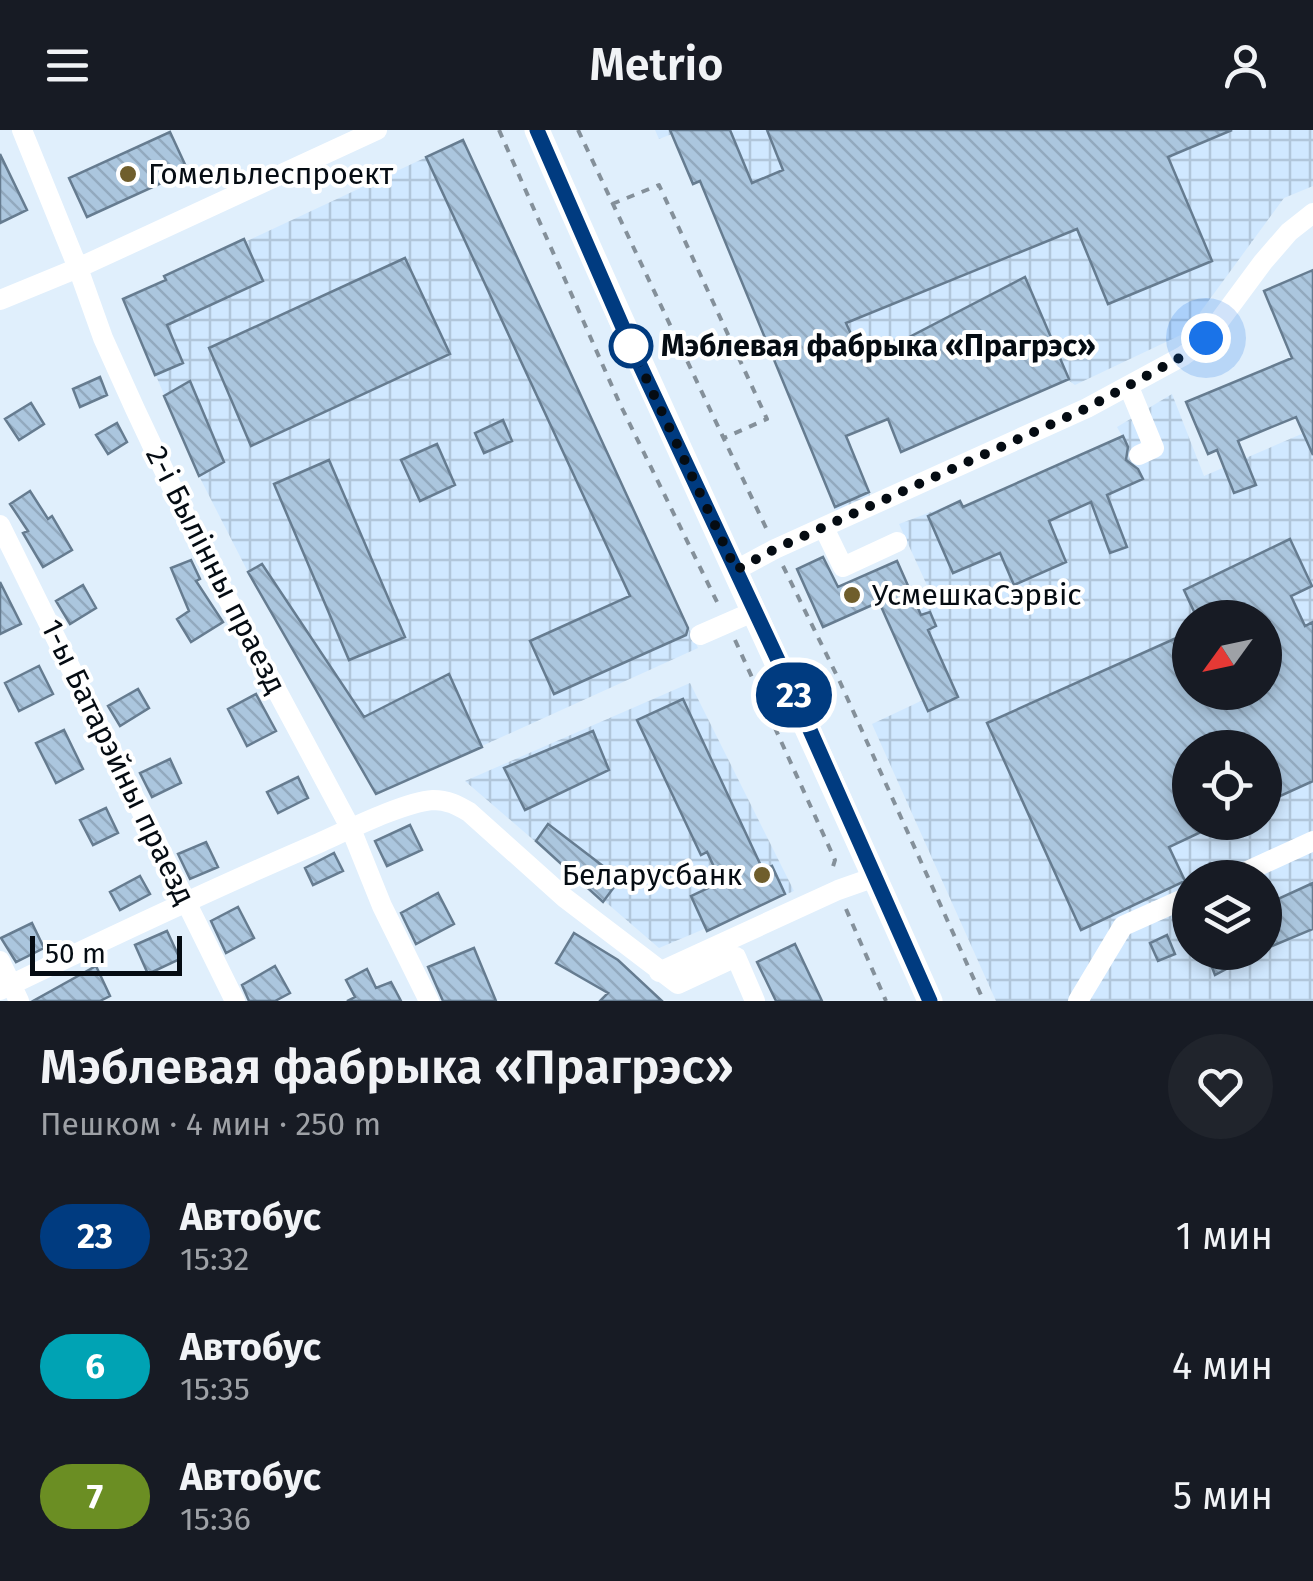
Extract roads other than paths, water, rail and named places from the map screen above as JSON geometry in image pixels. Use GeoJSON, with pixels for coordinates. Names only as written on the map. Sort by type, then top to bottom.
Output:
{"type":"FeatureCollection","features":[{"type":"Feature","properties":{"kind":"main road"},"geometry":{"type":"LineString","coordinates":[[537,130],[631,346],[930,1001]]}},
{"type":"Feature","properties":{"kind":"street","name":"2-і Былінны праезд"},"geometry":{"type":"LineString","coordinates":[[22,130],[102,338],[194,533],[351,829],[382,906],[429,1001]]}},
{"type":"Feature","properties":{"kind":"street"},"geometry":{"type":"LineString","coordinates":[[0,300],[378,130]]}},
{"type":"Feature","properties":{"kind":"street"},"geometry":{"type":"LineString","coordinates":[[736,570],[1129,387],[1206,338],[1263,262],[1313,213]]}},
{"type":"Feature","properties":{"kind":"street"},"geometry":{"type":"LineString","coordinates":[[1129,387],[1154,448],[1139,455]]}},
{"type":"Feature","properties":{"kind":"street","name":"1-ы Батарэйны праезд"},"geometry":{"type":"LineString","coordinates":[[0,524],[235,1001]]}},
{"type":"Feature","properties":{"kind":"street"},"geometry":{"type":"LineString","coordinates":[[824,528],[842,568],[896,542]]}},
{"type":"Feature","properties":{"kind":"street"},"geometry":{"type":"LineString","coordinates":[[700,635],[755,611]]}},
{"type":"Feature","properties":{"kind":"street"},"geometry":{"type":"LineString","coordinates":[[0,962],[10,992],[186,900],[422,802],[451,802],[469,812],[565,898],[659,972],[678,984],[736,957],[755,1001]]}},
{"type":"Feature","properties":{"kind":"street"},"geometry":{"type":"LineString","coordinates":[[1272,860],[1313,842]]}},
{"type":"Feature","properties":{"kind":"street"},"geometry":{"type":"LineString","coordinates":[[659,972],[875,877]]}},
{"type":"Feature","properties":{"kind":"street"},"geometry":{"type":"LineString","coordinates":[[1078,1001],[1123,926],[1172,904]]}},
{"type":"Feature","properties":{"kind":"place","name":"Гомельлеспроект"},"geometry":{"type":"Point","coordinates":[128,174]}},
{"type":"Feature","properties":{"kind":"place","name":"Мэблевая фабрыка «Прагрэс»"},"geometry":{"type":"Point","coordinates":[631,346]}},
{"type":"Feature","properties":{"kind":"place","name":"УсмешкаСэрвіс"},"geometry":{"type":"Point","coordinates":[852,595]}},
{"type":"Feature","properties":{"kind":"place","name":"Беларусбанк"},"geometry":{"type":"Point","coordinates":[762,875]}}]}
